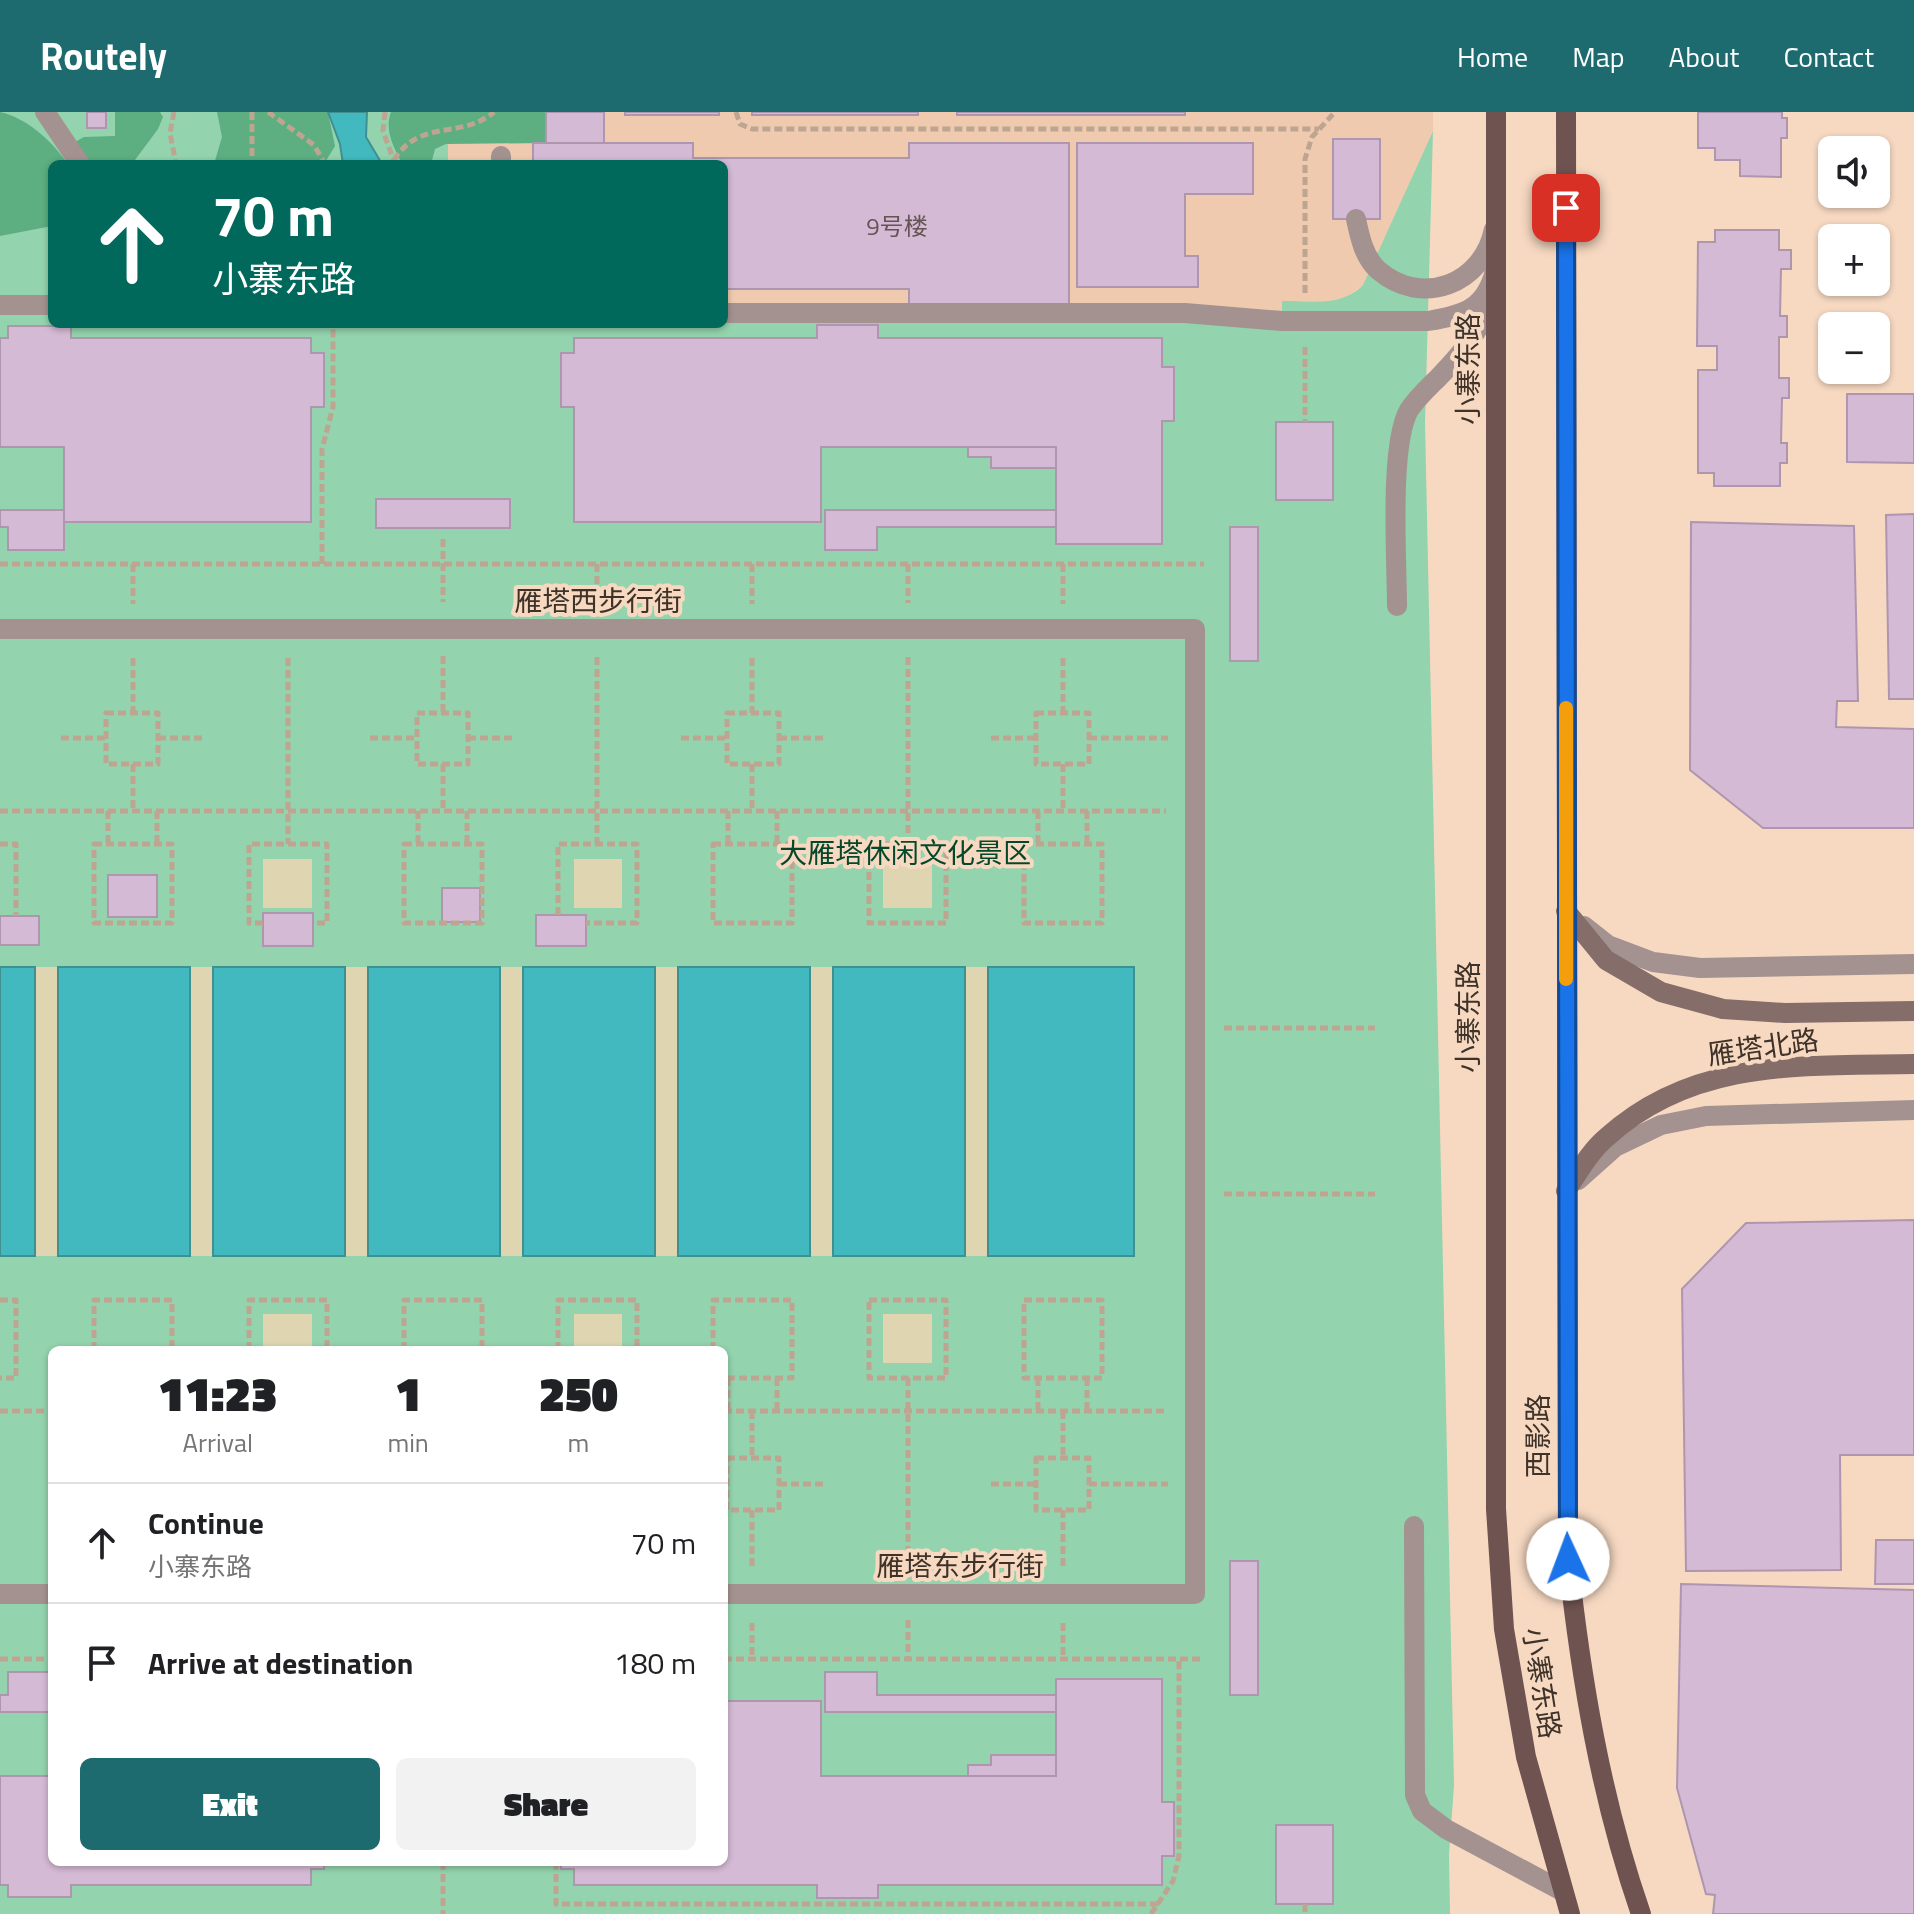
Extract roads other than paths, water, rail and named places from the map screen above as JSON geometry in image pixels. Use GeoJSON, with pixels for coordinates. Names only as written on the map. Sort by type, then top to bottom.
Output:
{"type":"FeatureCollection","features":[{"type":"Feature","properties":{"kind":"main road","name":"小寨东路"},"geometry":{"type":"LineString","coordinates":[[1496,112],[1496,1509],[1504,1629],[1526,1757],[1570,1914]]}},
{"type":"Feature","properties":{"kind":"main road"},"geometry":{"type":"LineString","coordinates":[[1566,112],[1566,1191]]}},
{"type":"Feature","properties":{"kind":"main road","name":"雁塔北路"},"geometry":{"type":"LineString","coordinates":[[1566,911],[1606,960],[1661,992],[1723,1009],[1785,1013],[1914,1011]]}},
{"type":"Feature","properties":{"kind":"main road","name":"雁塔北路"},"geometry":{"type":"LineString","coordinates":[[1566,1191],[1606,1138],[1659,1099],[1721,1075],[1785,1066],[1914,1064]]}},
{"type":"Feature","properties":{"kind":"main road","name":"西影路"},"geometry":{"type":"LineString","coordinates":[[1566,1191],[1566,1500],[1569,1572],[1583,1678],[1599,1764],[1641,1914]]}},
{"type":"Feature","properties":{"kind":"street"},"geometry":{"type":"LineString","coordinates":[[45,112],[77,160]]}},
{"type":"Feature","properties":{"kind":"street"},"geometry":{"type":"LineString","coordinates":[[1356,219],[1362,247],[1377,269],[1399,284],[1426,289],[1453,284],[1476,269],[1490,247],[1496,219]]}},
{"type":"Feature","properties":{"kind":"street"},"geometry":{"type":"LineString","coordinates":[[728,313],[1185,313],[1305,321],[1428,321],[1450,317],[1473,307],[1490,291],[1496,267]]}},
{"type":"Feature","properties":{"kind":"street"},"geometry":{"type":"LineString","coordinates":[[1397,606],[1398,461],[1403,425],[1414,403],[1475,337],[1487,315],[1496,267]]}},
{"type":"Feature","properties":{"kind":"street"},"geometry":{"type":"LineString","coordinates":[[0,305],[48,305]]}},
{"type":"Feature","properties":{"kind":"street","name":"雁塔西步行街"},"geometry":{"type":"LineString","coordinates":[[0,629],[1195,629],[1195,1594]]}},
{"type":"Feature","properties":{"kind":"street"},"geometry":{"type":"LineString","coordinates":[[1566,911],[1608,945],[1653,962],[1700,968],[1914,964]]}},
{"type":"Feature","properties":{"kind":"street"},"geometry":{"type":"LineString","coordinates":[[1566,1191],[1615,1147],[1661,1125],[1706,1116],[1914,1110]]}},
{"type":"Feature","properties":{"kind":"street"},"geometry":{"type":"LineString","coordinates":[[1414,1526],[1417,1804],[1446,1829],[1562,1891]]}},
{"type":"Feature","properties":{"kind":"street"},"geometry":{"type":"LineString","coordinates":[[0,1594],[48,1594]]}},
{"type":"Feature","properties":{"kind":"street","name":"雁塔东步行街"},"geometry":{"type":"LineString","coordinates":[[728,1594],[1195,1594]]}},
{"type":"Feature","properties":{"kind":"water"},"geometry":{"type":"Polygon","coordinates":[[[328,112],[367,112],[366,137],[380,160],[342,160],[328,112]]]}},
{"type":"Feature","properties":{"kind":"water"},"geometry":{"type":"Polygon","coordinates":[[[0,967],[35,967],[35,1256],[0,1256],[0,967]]]}},
{"type":"Feature","properties":{"kind":"water"},"geometry":{"type":"Polygon","coordinates":[[[58,967],[190,967],[190,1256],[58,1256],[58,967]]]}},
{"type":"Feature","properties":{"kind":"water"},"geometry":{"type":"Polygon","coordinates":[[[213,967],[345,967],[345,1256],[213,1256],[213,967]]]}},
{"type":"Feature","properties":{"kind":"water"},"geometry":{"type":"Polygon","coordinates":[[[368,967],[500,967],[500,1256],[368,1256],[368,967]]]}},
{"type":"Feature","properties":{"kind":"water"},"geometry":{"type":"Polygon","coordinates":[[[523,967],[655,967],[655,1256],[523,1256],[523,967]]]}},
{"type":"Feature","properties":{"kind":"water"},"geometry":{"type":"Polygon","coordinates":[[[678,967],[810,967],[810,1256],[678,1256],[678,967]]]}},
{"type":"Feature","properties":{"kind":"water"},"geometry":{"type":"Polygon","coordinates":[[[833,967],[965,967],[965,1256],[833,1256],[833,967]]]}},
{"type":"Feature","properties":{"kind":"water"},"geometry":{"type":"Polygon","coordinates":[[[988,967],[1134,967],[1134,1256],[988,1256],[988,967]]]}},
{"type":"Feature","properties":{"kind":"park label","name":"大雁塔休闲文化景区"},"geometry":{"type":"Point","coordinates":[905,853]}}]}
